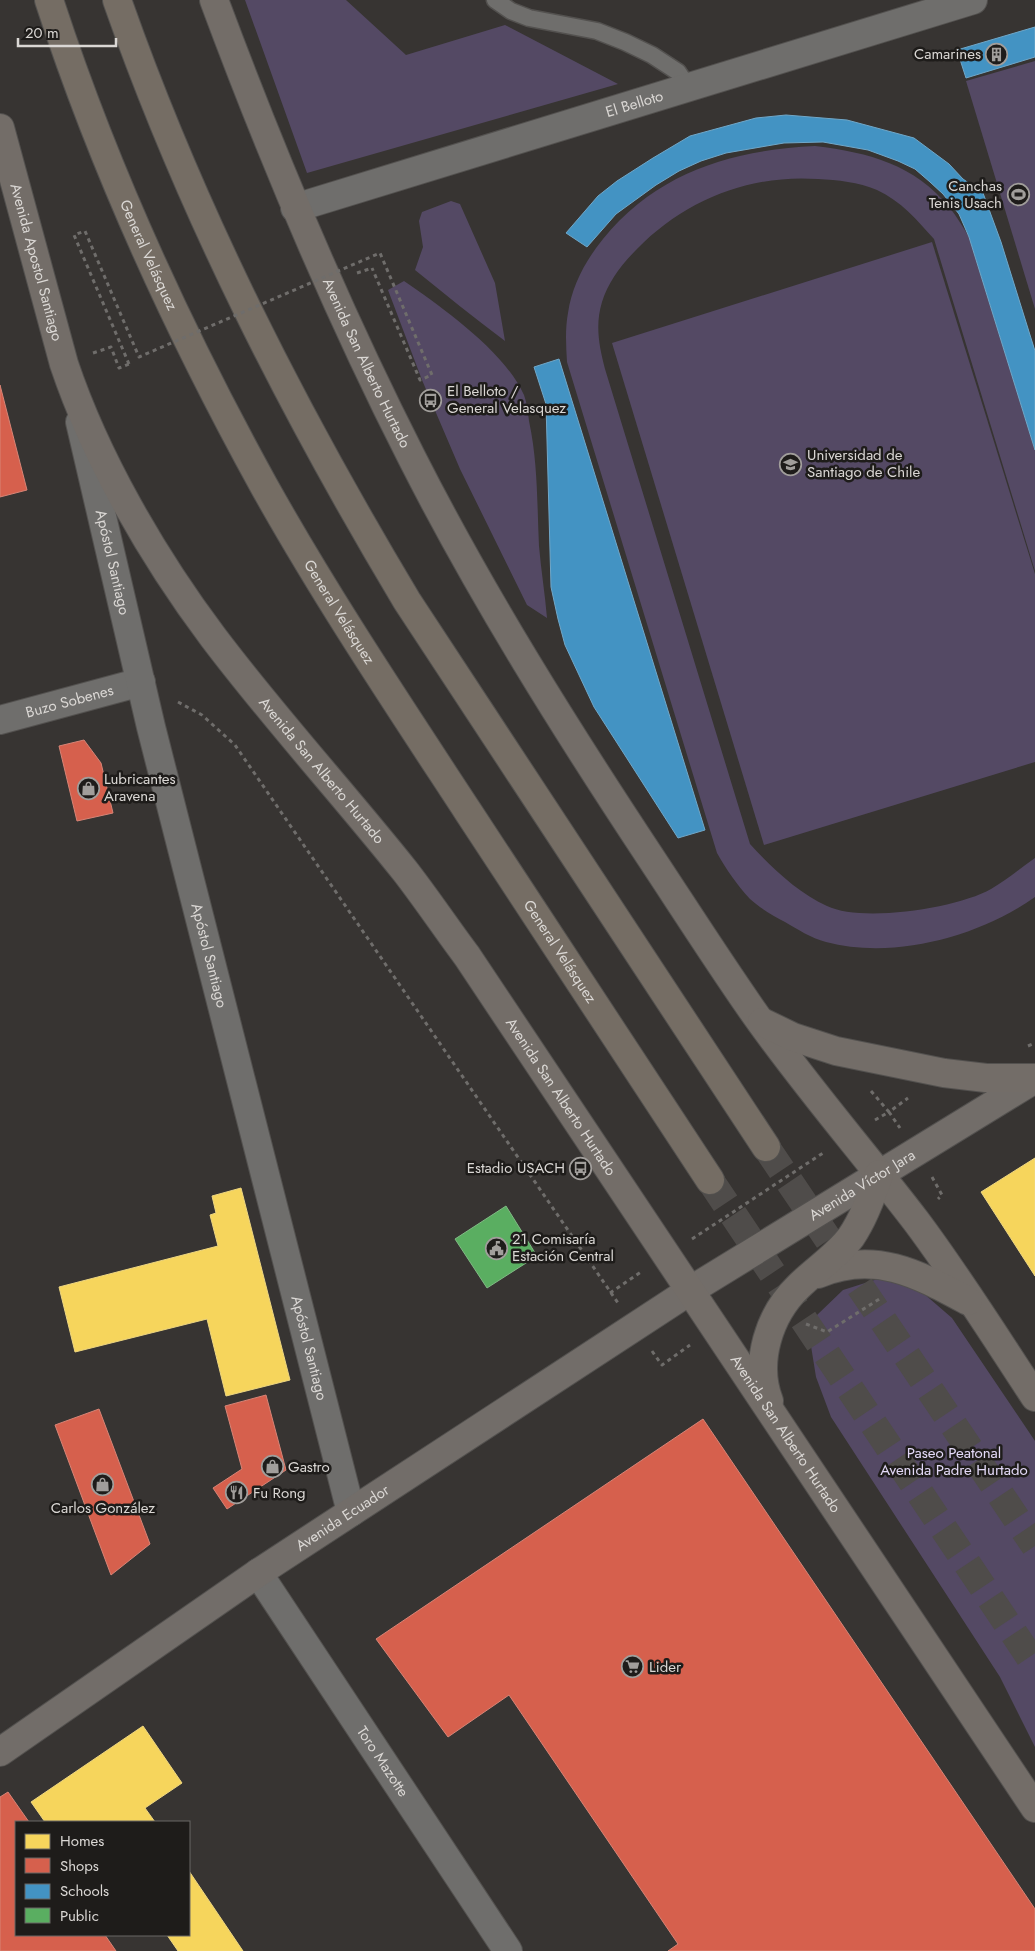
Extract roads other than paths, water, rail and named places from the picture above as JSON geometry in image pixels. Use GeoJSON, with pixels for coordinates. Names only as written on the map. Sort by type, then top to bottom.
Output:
{"type":"FeatureCollection","features":[{"type":"Feature","properties":{"kind":"highway","name":"General Velásquez"},"geometry":{"type":"LineString","coordinates":[[49,0],[88,111],[126,206],[168,299],[265,488],[379,676],[710,1180]]}},
{"type":"Feature","properties":{"kind":"highway"},"geometry":{"type":"LineString","coordinates":[[117,0],[169,136],[209,228],[252,320],[352,509],[407,601],[766,1147]]}},
{"type":"Feature","properties":{"kind":"main road","name":"Avenida San Alberto Hurtado"},"geometry":{"type":"LineString","coordinates":[[214,0],[295,208],[370,372],[412,459],[522,656],[589,764],[760,1021],[821,1103],[917,1222],[1035,1397]]}},
{"type":"Feature","properties":{"kind":"main road","name":"Avenida Apostol Santiago"},"geometry":{"type":"LineString","coordinates":[[0,128],[74,396]]}},
{"type":"Feature","properties":{"kind":"main road","name":"Avenida San Alberto Hurtado"},"geometry":{"type":"LineString","coordinates":[[74,396],[118,488],[180,590],[247,681],[405,872],[467,956],[1035,1808]]}},
{"type":"Feature","properties":{"kind":"main road"},"geometry":{"type":"LineString","coordinates":[[760,1021],[793,1037],[836,1051],[944,1073],[986,1078],[1035,1079]]}},
{"type":"Feature","properties":{"kind":"main road","name":"Avenida Víctor Jara"},"geometry":{"type":"LineString","coordinates":[[691,1290],[1035,1079]]}},
{"type":"Feature","properties":{"kind":"main road"},"geometry":{"type":"LineString","coordinates":[[775,1416],[767,1396],[764,1375],[764,1354],[769,1333],[787,1299],[799,1286],[833,1258],[850,1237],[872,1196],[879,1174]]}},
{"type":"Feature","properties":{"kind":"main road"},"geometry":{"type":"LineString","coordinates":[[812,1276],[832,1268],[852,1264],[883,1265],[898,1268],[928,1279],[974,1304]]}},
{"type":"Feature","properties":{"kind":"main road","name":"Avenida Ecuador"},"geometry":{"type":"LineString","coordinates":[[0,1752],[258,1573],[691,1290]]}},
{"type":"Feature","properties":{"kind":"street","name":"El Belloto"},"geometry":{"type":"LineString","coordinates":[[295,208],[973,0]]}},
{"type":"Feature","properties":{"kind":"street","name":"Apóstol Santiago"},"geometry":{"type":"LineString","coordinates":[[74,396],[141,682],[351,1512]]}},
{"type":"Feature","properties":{"kind":"street","name":"Buzo Sobenes"},"geometry":{"type":"LineString","coordinates":[[0,720],[141,682]]}},
{"type":"Feature","properties":{"kind":"street","name":"Toro Mazotte"},"geometry":{"type":"LineString","coordinates":[[258,1573],[508,1951]]}},
{"type":"Feature","properties":{"kind":"lane"},"geometry":{"type":"LineString","coordinates":[[495,0],[511,11],[529,18],[597,30],[625,42],[678,72],[688,87]]}},
{"type":"Feature","properties":{"kind":"tunnel"},"geometry":{"type":"LineString","coordinates":[[766,1147],[1035,1546]]}},
{"type":"Feature","properties":{"kind":"tunnel"},"geometry":{"type":"LineString","coordinates":[[710,1180],[1035,1665]]}},
{"type":"Feature","properties":{"kind":"place","name":"Camarines"},"geometry":{"type":"Point","coordinates":[997,54]}},
{"type":"Feature","properties":{"kind":"place","name":"Canchas Tenis Usach"},"geometry":{"type":"Point","coordinates":[1018,195]}},
{"type":"Feature","properties":{"kind":"place","name":"El Belloto / General Velasquez"},"geometry":{"type":"Point","coordinates":[431,400]}},
{"type":"Feature","properties":{"kind":"place","name":"Universidad de Santiago de Chile"},"geometry":{"type":"Point","coordinates":[791,464]}},
{"type":"Feature","properties":{"kind":"place","name":"Lubricantes Aravena"},"geometry":{"type":"Point","coordinates":[88,788]}},
{"type":"Feature","properties":{"kind":"place","name":"Estadio USACH"},"geometry":{"type":"Point","coordinates":[581,1168]}},
{"type":"Feature","properties":{"kind":"place","name":"21 Comisaría Estación Central"},"geometry":{"type":"Point","coordinates":[496,1248]}},
{"type":"Feature","properties":{"kind":"place","name":"Gastro"},"geometry":{"type":"Point","coordinates":[272,1467]}},
{"type":"Feature","properties":{"kind":"place","name":"Carlos González"},"geometry":{"type":"Point","coordinates":[103,1485]}},
{"type":"Feature","properties":{"kind":"place","name":"Fu Rong"},"geometry":{"type":"Point","coordinates":[237,1493]}},
{"type":"Feature","properties":{"kind":"place","name":"Lider"},"geometry":{"type":"Point","coordinates":[633,1667]}},
{"type":"Feature","properties":{"kind":"park label","name":"Paseo Peatonal Avenida Padre Hurtado"},"geometry":{"type":"Point","coordinates":[954,1462]}}]}
